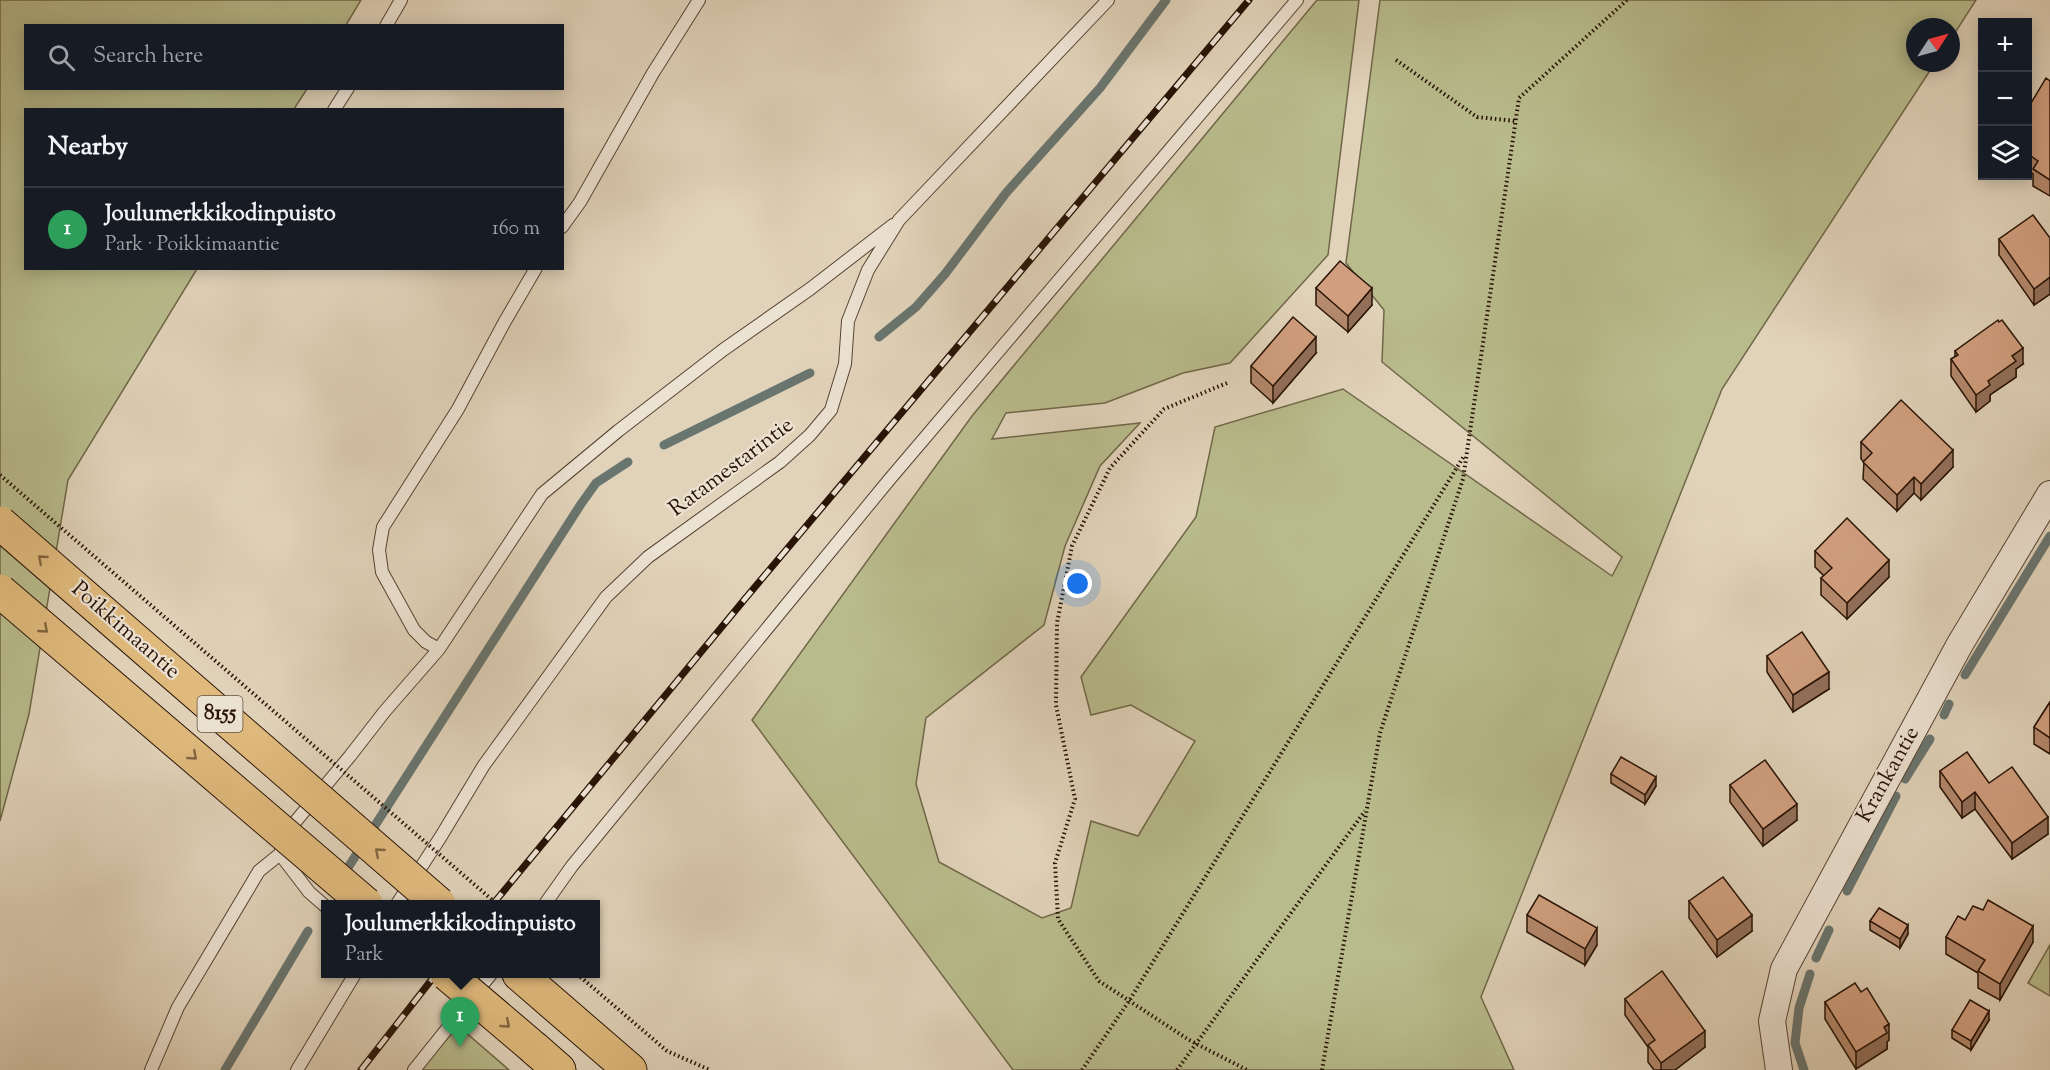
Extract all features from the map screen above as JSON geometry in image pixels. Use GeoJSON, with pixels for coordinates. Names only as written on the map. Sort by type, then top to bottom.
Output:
{"type":"FeatureCollection","features":[{"type":"Feature","properties":{"kind":"main road","name":"Poikkimaantie"},"geometry":{"type":"LineString","coordinates":[[0,523],[435,900]]}},
{"type":"Feature","properties":{"kind":"main road","name":"8155"},"geometry":{"type":"LineString","coordinates":[[0,591],[361,900]]}},
{"type":"Feature","properties":{"kind":"main road"},"geometry":{"type":"LineString","coordinates":[[452,978],[559,1070]]}},
{"type":"Feature","properties":{"kind":"main road"},"geometry":{"type":"LineString","coordinates":[[524,978],[630,1070]]}},
{"type":"Feature","properties":{"kind":"street","name":"Krankantie"},"geometry":{"type":"LineString","coordinates":[[1779,1070],[1772,1021],[1784,969],[1960,644],[2050,494]]}},
{"type":"Feature","properties":{"kind":"lane"},"geometry":{"type":"LineString","coordinates":[[387,24],[401,0]]}},
{"type":"Feature","properties":{"kind":"lane"},"geometry":{"type":"LineString","coordinates":[[564,224],[580,202],[653,73],[699,0]]}},
{"type":"Feature","properties":{"kind":"lane","name":"Ratamestarintie"},"geometry":{"type":"LineString","coordinates":[[400,900],[484,765],[606,597],[648,557],[780,462],[810,435],[831,410],[845,364],[848,321],[868,270],[899,220],[1108,0]]}},
{"type":"Feature","properties":{"kind":"lane"},"geometry":{"type":"LineString","coordinates":[[548,900],[572,866],[889,480],[1297,0]]}},
{"type":"Feature","properties":{"kind":"lane"},"geometry":{"type":"LineString","coordinates":[[335,108],[347,90]]}},
{"type":"Feature","properties":{"kind":"lane"},"geometry":{"type":"LineString","coordinates":[[151,1070],[178,1007],[259,871],[280,854],[286,833],[384,711],[439,649],[542,494],[618,430],[714,356],[810,289],[899,220]]}},
{"type":"Feature","properties":{"kind":"lane"},"geometry":{"type":"LineString","coordinates":[[439,649],[426,642],[414,630],[382,572],[379,550],[383,527],[458,409],[535,270]]}},
{"type":"Feature","properties":{"kind":"lane"},"geometry":{"type":"LineString","coordinates":[[280,854],[309,892],[321,902]]}},
{"type":"Feature","properties":{"kind":"lane"},"geometry":{"type":"LineString","coordinates":[[297,1070],[353,978]]}},
{"type":"Feature","properties":{"kind":"lane"},"geometry":{"type":"LineString","coordinates":[[414,1070],[488,978]]}},
{"type":"Feature","properties":{"kind":"path"},"geometry":{"type":"LineString","coordinates":[[1322,1070],[1380,733],[1462,478],[1519,98],[1627,0]]}},
{"type":"Feature","properties":{"kind":"path"},"geometry":{"type":"LineString","coordinates":[[1396,60],[1477,117],[1515,121]]}},
{"type":"Feature","properties":{"kind":"path"},"geometry":{"type":"LineString","coordinates":[[1227,383],[1164,409],[1110,468],[1072,546],[1058,623],[1056,705],[1075,799],[1055,864],[1058,920],[1099,981],[1197,1044],[1247,1070]]}},
{"type":"Feature","properties":{"kind":"path"},"geometry":{"type":"LineString","coordinates":[[1082,1070],[1129,1000],[1466,453]]}},
{"type":"Feature","properties":{"kind":"path"},"geometry":{"type":"LineString","coordinates":[[0,475],[492,900]]}},
{"type":"Feature","properties":{"kind":"path"},"geometry":{"type":"LineString","coordinates":[[1177,1070],[1367,809]]}},
{"type":"Feature","properties":{"kind":"path"},"geometry":{"type":"LineString","coordinates":[[582,978],[667,1051],[710,1070]]}},
{"type":"Feature","properties":{"kind":"green space"},"geometry":{"type":"Polygon","coordinates":[[[0,0],[361,0],[347,24],[24,24],[24,90],[306,90],[295,108],[24,108],[24,270],[196,270],[68,480],[29,714],[0,821],[0,0]]]}},
{"type":"Feature","properties":{"kind":"green space"},"geometry":{"type":"Polygon","coordinates":[[[1317,0],[1359,0],[1328,255],[1230,363],[1183,373],[1105,403],[1006,413],[992,439],[1140,423],[1100,466],[1065,546],[1044,625],[926,718],[916,784],[939,862],[1042,918],[1071,908],[1091,821],[1138,836],[1195,741],[1131,705],[1091,715],[1081,677],[1196,517],[1215,427],[1343,389],[1612,576],[1622,557],[1382,362],[1384,310],[1346,263],[1380,0],[1976,0],[1960,25],[1960,18],[1906,18],[1906,72],[1929,72],[1722,389],[1481,997],[1514,1070],[1013,1070],[752,720],[972,416],[1317,0]]]}},
{"type":"Feature","properties":{"kind":"green space"},"geometry":{"type":"Polygon","coordinates":[[[2050,945],[2050,996],[2028,983],[2050,945]]]}},
{"type":"Feature","properties":{"kind":"green space"},"geometry":{"type":"Polygon","coordinates":[[[456,1024],[509,1070],[421,1070],[456,1024]]]}},
{"type":"Feature","properties":{"kind":"building"},"geometry":{"type":"Polygon","coordinates":[[[2046,78],[2050,81],[2050,180],[2033,169],[2038,161],[2032,157],[2032,101],[2046,78]]]}},
{"type":"Feature","properties":{"kind":"building"},"geometry":{"type":"Polygon","coordinates":[[[2033,215],[2050,238],[2050,277],[2034,289],[1999,239],[2033,215]]]}},
{"type":"Feature","properties":{"kind":"building"},"geometry":{"type":"Polygon","coordinates":[[[1340,261],[1372,288],[1348,316],[1316,288],[1340,261]]]}},
{"type":"Feature","properties":{"kind":"building"},"geometry":{"type":"Polygon","coordinates":[[[1293,317],[1316,337],[1273,386],[1251,366],[1293,317]]]}},
{"type":"Feature","properties":{"kind":"building"},"geometry":{"type":"Polygon","coordinates":[[[1998,320],[1999,322],[2002,320],[2023,348],[2012,356],[2016,361],[1988,381],[1990,385],[1976,395],[1951,359],[1958,355],[1955,351],[1998,320]]]}},
{"type":"Feature","properties":{"kind":"building"},"geometry":{"type":"Polygon","coordinates":[[[1901,400],[1953,450],[1921,484],[1914,477],[1897,495],[1863,462],[1872,453],[1861,442],[1901,400]]]}},
{"type":"Feature","properties":{"kind":"building"},"geometry":{"type":"Polygon","coordinates":[[[1847,518],[1889,560],[1847,603],[1821,578],[1832,568],[1815,551],[1847,518]]]}},
{"type":"Feature","properties":{"kind":"building"},"geometry":{"type":"Polygon","coordinates":[[[1802,632],[1829,672],[1793,695],[1767,656],[1802,632]]]}},
{"type":"Feature","properties":{"kind":"building"},"geometry":{"type":"Polygon","coordinates":[[[2050,702],[2050,738],[2034,727],[2050,702]]]}},
{"type":"Feature","properties":{"kind":"building"},"geometry":{"type":"Polygon","coordinates":[[[1967,752],[1989,783],[2012,767],[2048,817],[2012,843],[1975,792],[1962,802],[1940,771],[1967,752]]]}},
{"type":"Feature","properties":{"kind":"building"},"geometry":{"type":"Polygon","coordinates":[[[1621,757],[1656,777],[1645,795],[1611,774],[1621,757]]]}},
{"type":"Feature","properties":{"kind":"building"},"geometry":{"type":"Polygon","coordinates":[[[1765,760],[1797,804],[1763,829],[1730,785],[1765,760]]]}},
{"type":"Feature","properties":{"kind":"building"},"geometry":{"type":"Polygon","coordinates":[[[1723,877],[1752,915],[1717,940],[1689,901],[1723,877]]]}},
{"type":"Feature","properties":{"kind":"building"},"geometry":{"type":"Polygon","coordinates":[[[1539,895],[1597,928],[1585,949],[1527,915],[1539,895]]]}},
{"type":"Feature","properties":{"kind":"building"},"geometry":{"type":"Polygon","coordinates":[[[1988,900],[2033,926],[2000,984],[1978,971],[1985,960],[1946,937],[1958,916],[1965,920],[1973,906],[1983,910],[1988,900]]]}},
{"type":"Feature","properties":{"kind":"building"},"geometry":{"type":"Polygon","coordinates":[[[1879,908],[1908,925],[1900,939],[1870,921],[1879,908]]]}},
{"type":"Feature","properties":{"kind":"building"},"geometry":{"type":"Polygon","coordinates":[[[1662,971],[1705,1031],[1661,1063],[1648,1045],[1655,1040],[1625,999],[1662,971]]]}},
{"type":"Feature","properties":{"kind":"building"},"geometry":{"type":"Polygon","coordinates":[[[1855,983],[1861,992],[1867,988],[1889,1024],[1884,1027],[1887,1033],[1856,1052],[1825,1002],[1855,983]]]}},
{"type":"Feature","properties":{"kind":"building"},"geometry":{"type":"Polygon","coordinates":[[[1970,1000],[1989,1011],[1971,1041],[1952,1030],[1970,1000]]]}},
{"type":"Feature","properties":{"kind":"waterway"},"geometry":{"type":"LineString","coordinates":[[879,337],[916,307],[945,274],[1006,193],[1100,88],[1166,0]]}},
{"type":"Feature","properties":{"kind":"waterway"},"geometry":{"type":"LineString","coordinates":[[664,445],[810,373]]}},
{"type":"Feature","properties":{"kind":"waterway"},"geometry":{"type":"LineString","coordinates":[[342,877],[581,504],[596,483],[628,462]]}},
{"type":"Feature","properties":{"kind":"waterway"},"geometry":{"type":"LineString","coordinates":[[1965,675],[2050,536]]}},
{"type":"Feature","properties":{"kind":"waterway"},"geometry":{"type":"LineString","coordinates":[[1944,715],[1949,704]]}},
{"type":"Feature","properties":{"kind":"waterway"},"geometry":{"type":"LineString","coordinates":[[1905,779],[1930,739]]}},
{"type":"Feature","properties":{"kind":"waterway"},"geometry":{"type":"LineString","coordinates":[[1847,891],[1896,796]]}},
{"type":"Feature","properties":{"kind":"waterway"},"geometry":{"type":"LineString","coordinates":[[1816,958],[1829,930]]}},
{"type":"Feature","properties":{"kind":"waterway"},"geometry":{"type":"LineString","coordinates":[[225,1070],[308,931]]}},
{"type":"Feature","properties":{"kind":"waterway"},"geometry":{"type":"LineString","coordinates":[[1804,1070],[1795,1043],[1799,1008],[1810,974]]}},
{"type":"Feature","properties":{"kind":"railway"},"geometry":{"type":"LineString","coordinates":[[496,900],[744,600],[1249,0]]}},
{"type":"Feature","properties":{"kind":"railway"},"geometry":{"type":"LineString","coordinates":[[361,1070],[433,978]]}},
{"type":"Feature","properties":{"kind":"place","name":"Joulumerkkikodinpuisto"},"geometry":{"type":"Point","coordinates":[460,1047]}}]}
